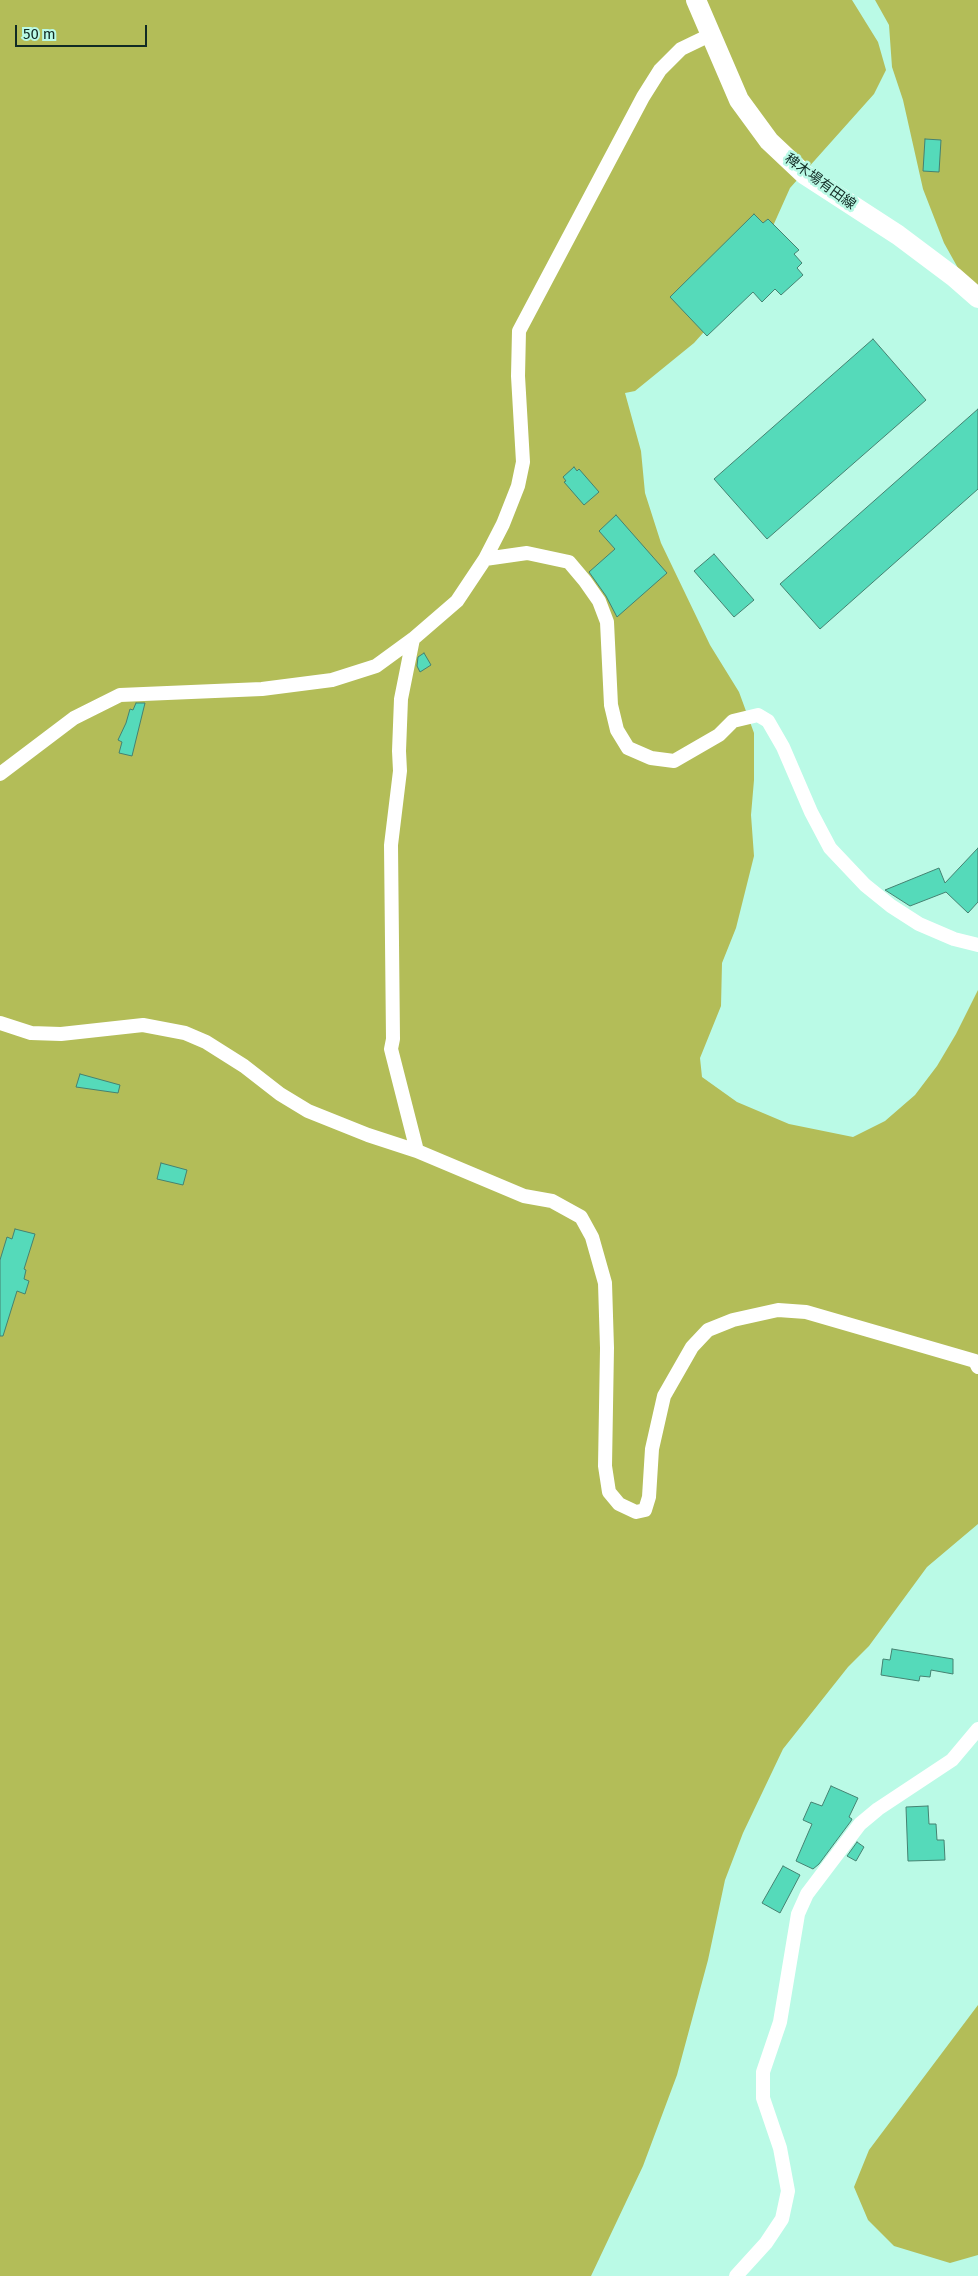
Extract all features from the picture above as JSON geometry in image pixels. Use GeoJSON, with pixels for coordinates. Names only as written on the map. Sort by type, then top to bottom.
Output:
{"type":"FeatureCollection","features":[{"type":"Feature","properties":{"kind":"main road","name":"稗木場有田線"},"geometry":{"type":"LineString","coordinates":[[696,0],[739,100],[769,141],[804,174],[898,235],[954,277],[978,298]]}},
{"type":"Feature","properties":{"kind":"street"},"geometry":{"type":"LineString","coordinates":[[0,774],[74,718],[120,695],[262,689],[332,680],[376,666],[413,639],[457,601],[485,559],[506,517],[518,486],[523,462],[518,376],[519,331],[629,123],[660,70],[681,49],[710,35]]}},
{"type":"Feature","properties":{"kind":"street"},"geometry":{"type":"LineString","coordinates":[[485,559],[527,553],[568,562],[585,581],[599,601],[607,622],[611,705],[617,730],[628,748],[651,758],[674,761],[719,735],[733,721],[758,715],[768,720],[783,747],[811,812],[830,848],[866,885],[890,906],[919,924],[954,939],[978,945]]}},
{"type":"Feature","properties":{"kind":"street"},"geometry":{"type":"LineString","coordinates":[[413,639],[401,699],[400,771],[391,844],[393,1039],[391,1049],[417,1151]]}},
{"type":"Feature","properties":{"kind":"street"},"geometry":{"type":"LineString","coordinates":[[0,1023],[31,1033],[61,1034],[143,1025],[185,1033],[206,1042],[244,1066],[280,1094],[308,1111],[368,1135],[417,1151],[524,1196],[552,1202],[581,1217],[592,1237],[605,1283],[607,1348],[605,1466],[610,1492],[619,1504],[636,1512],[645,1510],[649,1497],[652,1449],[664,1396],[692,1347],[708,1330],[733,1320],[778,1310],[806,1312],[975,1361],[978,1366]]}},
{"type":"Feature","properties":{"kind":"street"},"geometry":{"type":"LineString","coordinates":[[736,2276],[766,2243],[782,2219],[788,2191],[780,2148],[763,2098],[764,2072],[780,2022],[798,1914],[807,1894],[860,1824],[878,1809],[952,1760],[978,1729]]}},
{"type":"Feature","properties":{"kind":"green space"},"geometry":{"type":"Polygon","coordinates":[[[0,0],[852,0],[878,42],[886,70],[874,94],[790,188],[747,284],[694,343],[635,391],[625,393],[641,451],[645,493],[661,543],[710,645],[739,692],[754,733],[754,780],[751,815],[754,856],[736,928],[722,963],[721,1006],[700,1058],[702,1077],[737,1102],[789,1124],[853,1137],[885,1121],[915,1095],[937,1066],[956,1034],[978,990],[978,1524],[927,1567],[869,1646],[848,1667],[783,1749],[743,1833],[725,1880],[708,1960],[677,2075],[643,2166],[591,2276],[0,2276],[0,0]]]}},
{"type":"Feature","properties":{"kind":"green space"},"geometry":{"type":"Polygon","coordinates":[[[875,0],[978,0],[978,289],[963,277],[944,243],[923,189],[903,100],[892,67],[889,25],[875,0]]]}},
{"type":"Feature","properties":{"kind":"green space"},"geometry":{"type":"Polygon","coordinates":[[[978,2005],[978,2255],[950,2263],[894,2246],[868,2220],[854,2187],[869,2150],[978,2005]]]}},
{"type":"Feature","properties":{"kind":"building"},"geometry":{"type":"Polygon","coordinates":[[[925,139],[941,140],[939,172],[923,171],[925,139]]]}},
{"type":"Feature","properties":{"kind":"building"},"geometry":{"type":"Polygon","coordinates":[[[754,214],[763,223],[768,219],[799,250],[794,254],[802,263],[797,268],[803,275],[781,295],[775,289],[762,302],[753,292],[707,336],[670,297],[754,214]]]}},
{"type":"Feature","properties":{"kind":"building"},"geometry":{"type":"Polygon","coordinates":[[[873,339],[926,400],[767,539],[714,479],[873,339]]]}},
{"type":"Feature","properties":{"kind":"building"},"geometry":{"type":"Polygon","coordinates":[[[978,409],[978,489],[820,629],[780,584],[978,409]]]}},
{"type":"Feature","properties":{"kind":"building"},"geometry":{"type":"Polygon","coordinates":[[[574,467],[577,471],[579,469],[599,492],[584,505],[564,482],[566,481],[563,477],[574,467]]]}},
{"type":"Feature","properties":{"kind":"building"},"geometry":{"type":"Polygon","coordinates":[[[616,515],[667,573],[617,617],[606,596],[589,572],[615,549],[599,531],[616,515]]]}},
{"type":"Feature","properties":{"kind":"building"},"geometry":{"type":"Polygon","coordinates":[[[714,554],[754,600],[734,617],[694,571],[714,554]]]}},
{"type":"Feature","properties":{"kind":"building"},"geometry":{"type":"Polygon","coordinates":[[[424,653],[431,665],[420,672],[417,666],[418,657],[424,653]]]}},
{"type":"Feature","properties":{"kind":"building"},"geometry":{"type":"Polygon","coordinates":[[[136,703],[145,703],[132,756],[119,753],[122,742],[118,740],[130,709],[133,710],[136,703]]]}},
{"type":"Feature","properties":{"kind":"building"},"geometry":{"type":"Polygon","coordinates":[[[978,848],[978,902],[968,913],[946,892],[910,906],[885,890],[939,868],[945,883],[978,848]]]}},
{"type":"Feature","properties":{"kind":"building"},"geometry":{"type":"Polygon","coordinates":[[[80,1074],[120,1085],[118,1093],[76,1087],[80,1074]]]}},
{"type":"Feature","properties":{"kind":"building"},"geometry":{"type":"Polygon","coordinates":[[[161,1163],[187,1170],[183,1185],[157,1179],[161,1163]]]}},
{"type":"Feature","properties":{"kind":"building"},"geometry":{"type":"Polygon","coordinates":[[[15,1229],[35,1234],[24,1269],[26,1270],[24,1279],[29,1281],[25,1294],[17,1291],[3,1336],[0,1336],[0,1260],[7,1237],[12,1239],[15,1229]]]}},
{"type":"Feature","properties":{"kind":"building"},"geometry":{"type":"Polygon","coordinates":[[[892,1649],[953,1659],[953,1674],[931,1670],[930,1677],[920,1676],[919,1681],[881,1675],[883,1659],[890,1660],[892,1649]]]}},
{"type":"Feature","properties":{"kind":"building"},"geometry":{"type":"Polygon","coordinates":[[[831,1786],[858,1798],[849,1817],[852,1819],[851,1821],[819,1864],[813,1869],[796,1861],[812,1824],[803,1820],[811,1802],[822,1806],[831,1786]]]}},
{"type":"Feature","properties":{"kind":"building"},"geometry":{"type":"Polygon","coordinates":[[[928,1806],[929,1824],[936,1824],[937,1840],[944,1840],[945,1860],[908,1861],[906,1807],[928,1806]]]}},
{"type":"Feature","properties":{"kind":"building"},"geometry":{"type":"Polygon","coordinates":[[[857,1842],[864,1847],[856,1861],[847,1856],[857,1842]]]}},
{"type":"Feature","properties":{"kind":"building"},"geometry":{"type":"Polygon","coordinates":[[[783,1866],[800,1875],[780,1913],[762,1903],[783,1866]]]}}]}
